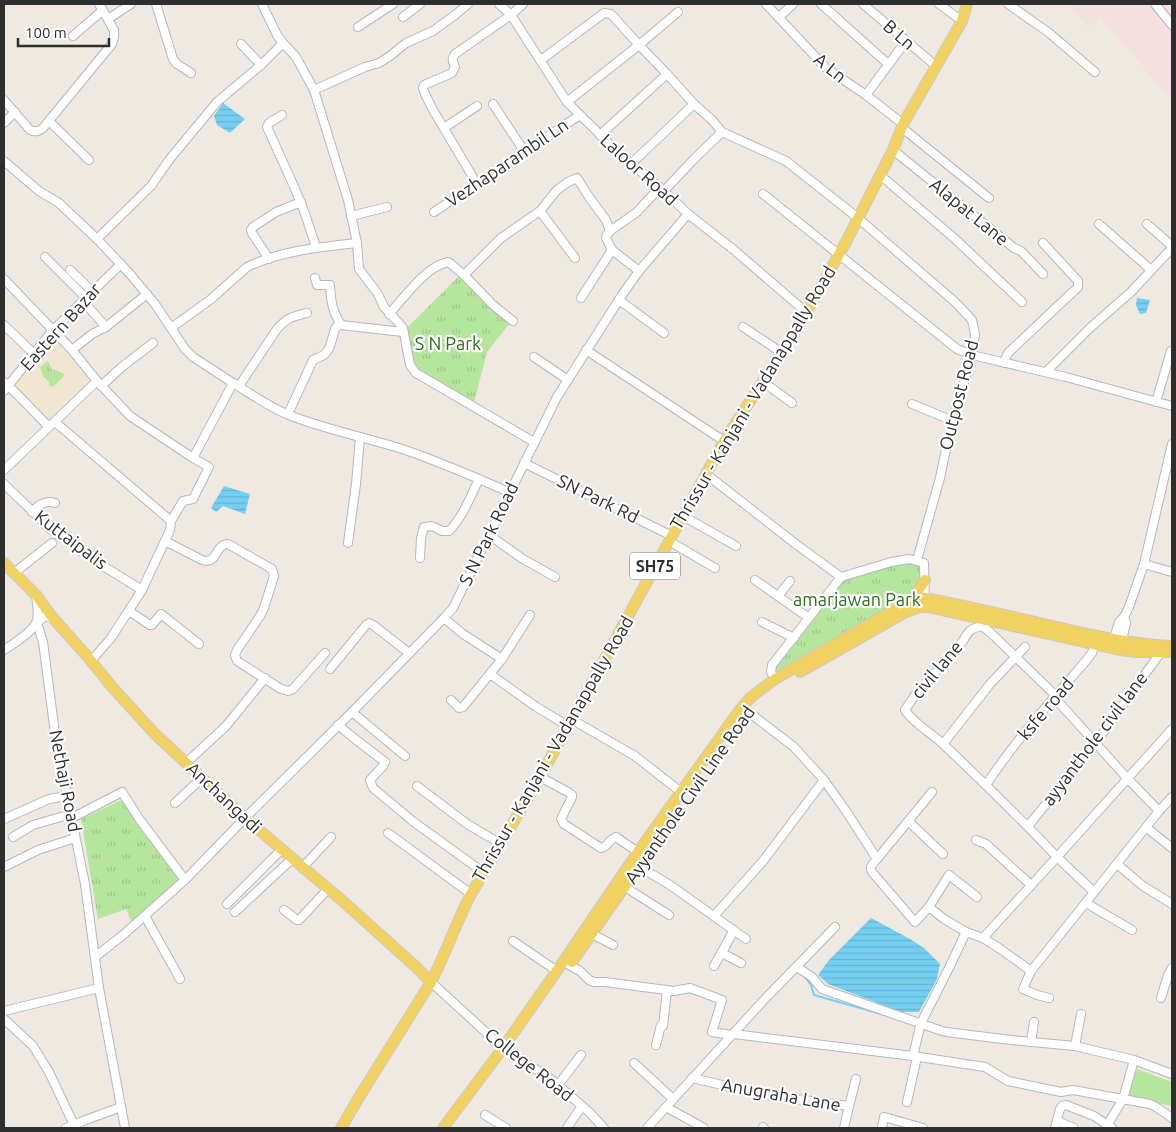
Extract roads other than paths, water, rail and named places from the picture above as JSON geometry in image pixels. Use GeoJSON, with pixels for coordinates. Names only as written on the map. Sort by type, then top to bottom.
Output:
{"type":"FeatureCollection","features":[{"type":"Feature","properties":{"kind":"main road","name":"Thrissur - Kanjani - Vadanappally Road"},"geometry":{"type":"LineString","coordinates":[[341,1128],[432,982],[461,912],[540,777],[724,441],[806,312],[847,240],[893,150],[902,126],[962,21],[967,4]]}},
{"type":"Feature","properties":{"kind":"main road","name":"Anchangadi"},"geometry":{"type":"LineString","coordinates":[[4,562],[36,595],[53,618],[135,713],[245,818],[389,942],[432,982]]}},
{"type":"Feature","properties":{"kind":"main road"},"geometry":{"type":"LineString","coordinates":[[913,604],[925,580]]}},
{"type":"Feature","properties":{"kind":"main road","name":"Ayyanthole Civil Line Road"},"geometry":{"type":"LineString","coordinates":[[763,691],[775,679],[913,604],[925,602],[983,618],[1095,644],[1172,646]]}},
{"type":"Feature","properties":{"kind":"main road","name":"Ayyanthole Civil Line Road"},"geometry":{"type":"LineString","coordinates":[[504,1049],[569,965],[635,864],[745,709],[751,697],[778,684],[904,613],[913,604]]}},
{"type":"Feature","properties":{"kind":"main road","name":"Ayyanthole Civil Line Road"},"geometry":{"type":"LineString","coordinates":[[983,618],[1117,645],[1136,652],[1172,652]]}},
{"type":"Feature","properties":{"kind":"main road","name":"Ayyanthole Civil Line Road"},"geometry":{"type":"LineString","coordinates":[[451,1128],[557,971],[625,887],[638,852],[681,792],[698,774]]}},
{"type":"Feature","properties":{"kind":"main road"},"geometry":{"type":"LineString","coordinates":[[443,1128],[504,1049]]}},
{"type":"Feature","properties":{"kind":"street"},"geometry":{"type":"LineString","coordinates":[[108,19],[131,4]]}},
{"type":"Feature","properties":{"kind":"street"},"geometry":{"type":"LineString","coordinates":[[156,4],[173,59],[190,73]]}},
{"type":"Feature","properties":{"kind":"street"},"geometry":{"type":"LineString","coordinates":[[262,4],[282,43],[296,57],[314,90],[342,177],[357,243],[359,269],[378,294],[389,314],[403,328],[410,366],[416,373],[534,442]]}},
{"type":"Feature","properties":{"kind":"street"},"geometry":{"type":"LineString","coordinates":[[358,27],[393,4]]}},
{"type":"Feature","properties":{"kind":"street"},"geometry":{"type":"LineString","coordinates":[[403,17],[420,4]]}},
{"type":"Feature","properties":{"kind":"street"},"geometry":{"type":"LineString","coordinates":[[314,90],[390,56],[406,43],[433,31],[468,4]]}},
{"type":"Feature","properties":{"kind":"street","name":"Laloor Road"},"geometry":{"type":"LineString","coordinates":[[499,4],[511,15],[567,102],[619,153],[662,189],[688,214],[734,250],[806,312]]}},
{"type":"Feature","properties":{"kind":"street"},"geometry":{"type":"LineString","coordinates":[[477,184],[424,94],[423,88],[424,85],[452,73],[455,67],[452,61],[455,54],[511,15],[523,4]]}},
{"type":"Feature","properties":{"kind":"street","name":"A Ln"},"geometry":{"type":"LineString","coordinates":[[766,4],[826,68],[866,95],[990,198]]}},
{"type":"Feature","properties":{"kind":"street"},"geometry":{"type":"LineString","coordinates":[[779,18],[793,4]]}},
{"type":"Feature","properties":{"kind":"street"},"geometry":{"type":"LineString","coordinates":[[821,4],[888,64]]}},
{"type":"Feature","properties":{"kind":"street","name":"B Ln"},"geometry":{"type":"LineString","coordinates":[[863,4],[936,66]]}},
{"type":"Feature","properties":{"kind":"street"},"geometry":{"type":"LineString","coordinates":[[939,4],[962,21]]}},
{"type":"Feature","properties":{"kind":"street"},"geometry":{"type":"LineString","coordinates":[[1008,4],[1048,32],[1095,72]]}},
{"type":"Feature","properties":{"kind":"street"},"geometry":{"type":"LineString","coordinates":[[1155,4],[1172,25]]}},
{"type":"Feature","properties":{"kind":"street"},"geometry":{"type":"LineString","coordinates":[[4,100],[30,130],[39,131],[112,44],[114,30],[101,7],[73,36]]}},
{"type":"Feature","properties":{"kind":"street"},"geometry":{"type":"LineString","coordinates":[[567,102],[678,12]]}},
{"type":"Feature","properties":{"kind":"street"},"geometry":{"type":"LineString","coordinates":[[541,60],[604,13],[611,14],[722,132],[637,212],[607,234],[606,238],[612,250],[639,271]]}},
{"type":"Feature","properties":{"kind":"street"},"geometry":{"type":"LineString","coordinates":[[866,95],[906,41]]}},
{"type":"Feature","properties":{"kind":"street"},"geometry":{"type":"LineString","coordinates":[[97,239],[151,186],[169,160],[217,102],[261,65],[282,43]]}},
{"type":"Feature","properties":{"kind":"street"},"geometry":{"type":"LineString","coordinates":[[241,44],[261,65]]}},
{"type":"Feature","properties":{"kind":"street"},"geometry":{"type":"LineString","coordinates":[[600,135],[667,74]]}},
{"type":"Feature","properties":{"kind":"street"},"geometry":{"type":"LineString","coordinates":[[493,104],[524,151]]}},
{"type":"Feature","properties":{"kind":"street"},"geometry":{"type":"LineString","coordinates":[[632,163],[694,104]]}},
{"type":"Feature","properties":{"kind":"street"},"geometry":{"type":"LineString","coordinates":[[444,128],[478,106]]}},
{"type":"Feature","properties":{"kind":"street"},"geometry":{"type":"LineString","coordinates":[[4,123],[15,112]]}},
{"type":"Feature","properties":{"kind":"street"},"geometry":{"type":"LineString","coordinates":[[282,115],[269,123],[267,127],[301,202],[316,247]]}},
{"type":"Feature","properties":{"kind":"street","name":"Vezhaparambil Ln"},"geometry":{"type":"LineString","coordinates":[[434,212],[580,115]]}},
{"type":"Feature","properties":{"kind":"street"},"geometry":{"type":"LineString","coordinates":[[49,121],[88,160]]}},
{"type":"Feature","properties":{"kind":"street","name":"Outpost Road"},"geometry":{"type":"LineString","coordinates":[[722,132],[786,161],[858,218],[955,302],[972,320],[975,334],[972,355],[946,442],[940,478],[917,560]]}},
{"type":"Feature","properties":{"kind":"street","name":"Alapat Lane"},"geometry":{"type":"LineString","coordinates":[[893,150],[1014,248],[1021,251],[1043,274]]}},
{"type":"Feature","properties":{"kind":"street"},"geometry":{"type":"LineString","coordinates":[[4,161],[39,191],[59,203],[97,239],[148,294],[185,349],[193,357],[263,402],[288,414],[395,446],[509,492]]}},
{"type":"Feature","properties":{"kind":"street"},"geometry":{"type":"LineString","coordinates":[[880,175],[954,238],[1022,302]]}},
{"type":"Feature","properties":{"kind":"street"},"geometry":{"type":"LineString","coordinates":[[464,275],[501,238],[540,211],[557,190],[577,178],[606,220],[610,231]]}},
{"type":"Feature","properties":{"kind":"street"},"geometry":{"type":"LineString","coordinates":[[763,194],[957,349],[972,355],[1046,372],[1172,406]]}},
{"type":"Feature","properties":{"kind":"street"},"geometry":{"type":"LineString","coordinates":[[269,259],[252,233],[253,227],[276,212],[301,202]]}},
{"type":"Feature","properties":{"kind":"street"},"geometry":{"type":"LineString","coordinates":[[351,216],[387,207]]}},
{"type":"Feature","properties":{"kind":"street"},"geometry":{"type":"LineString","coordinates":[[540,211],[575,258]]}},
{"type":"Feature","properties":{"kind":"street","name":"S N Park Road"},"geometry":{"type":"LineString","coordinates":[[245,818],[352,712],[452,608],[557,397],[639,271],[688,214]]}},
{"type":"Feature","properties":{"kind":"street"},"geometry":{"type":"LineString","coordinates":[[1100,224],[1151,270]]}},
{"type":"Feature","properties":{"kind":"street"},"geometry":{"type":"LineString","coordinates":[[1046,372],[1092,326],[1131,292],[1172,247],[1147,224]]}},
{"type":"Feature","properties":{"kind":"street"},"geometry":{"type":"LineString","coordinates":[[171,328],[210,300],[247,267],[269,259],[316,247],[357,243]]}},
{"type":"Feature","properties":{"kind":"street"},"geometry":{"type":"LineString","coordinates":[[1004,363],[1008,353],[1075,291],[1078,284],[1076,278],[1043,243]]}},
{"type":"Feature","properties":{"kind":"street"},"geometry":{"type":"LineString","coordinates":[[581,298],[612,250]]}},
{"type":"Feature","properties":{"kind":"street"},"geometry":{"type":"LineString","coordinates":[[45,257],[85,300],[106,327]]}},
{"type":"Feature","properties":{"kind":"street"},"geometry":{"type":"LineString","coordinates":[[389,314],[425,275],[438,264],[448,262],[464,275],[493,305],[513,321]]}},
{"type":"Feature","properties":{"kind":"street","name":"Eastern Bazar"},"geometry":{"type":"LineString","coordinates":[[5,386],[53,330],[121,264]]}},
{"type":"Feature","properties":{"kind":"street"},"geometry":{"type":"LineString","coordinates":[[70,270],[92,292]]}},
{"type":"Feature","properties":{"kind":"street"},"geometry":{"type":"LineString","coordinates":[[4,278],[72,350],[99,384],[130,416],[209,467],[193,499],[183,500],[142,590],[111,638],[91,661]]}},
{"type":"Feature","properties":{"kind":"street"},"geometry":{"type":"LineString","coordinates":[[315,278],[317,284],[330,285],[331,302],[341,325]]}},
{"type":"Feature","properties":{"kind":"street"},"geometry":{"type":"LineString","coordinates":[[72,350],[92,334],[106,327],[148,294]]}},
{"type":"Feature","properties":{"kind":"street"},"geometry":{"type":"LineString","coordinates":[[619,300],[664,333]]}},
{"type":"Feature","properties":{"kind":"street"},"geometry":{"type":"LineString","coordinates":[[193,458],[236,384],[277,329],[289,317],[307,313]]}},
{"type":"Feature","properties":{"kind":"street"},"geometry":{"type":"LineString","coordinates":[[4,324],[34,354]]}},
{"type":"Feature","properties":{"kind":"street"},"geometry":{"type":"LineString","coordinates":[[288,414],[313,360],[328,350],[335,329],[338,326],[404,332]]}},
{"type":"Feature","properties":{"kind":"street"},"geometry":{"type":"LineString","coordinates":[[743,327],[781,352]]}},
{"type":"Feature","properties":{"kind":"street"},"geometry":{"type":"LineString","coordinates":[[4,470],[99,384],[153,343]]}},
{"type":"Feature","properties":{"kind":"street"},"geometry":{"type":"LineString","coordinates":[[586,350],[724,441]]}},
{"type":"Feature","properties":{"kind":"street"},"geometry":{"type":"LineString","coordinates":[[1156,402],[1171,351]]}},
{"type":"Feature","properties":{"kind":"street"},"geometry":{"type":"LineString","coordinates":[[534,357],[568,380]]}},
{"type":"Feature","properties":{"kind":"street"},"geometry":{"type":"LineString","coordinates":[[762,381],[792,402]]}},
{"type":"Feature","properties":{"kind":"street"},"geometry":{"type":"LineString","coordinates":[[5,386],[172,521]]}},
{"type":"Feature","properties":{"kind":"street"},"geometry":{"type":"LineString","coordinates":[[912,404],[953,421]]}},
{"type":"Feature","properties":{"kind":"street"},"geometry":{"type":"LineString","coordinates":[[348,543],[360,437]]}},
{"type":"Feature","properties":{"kind":"street"},"geometry":{"type":"LineString","coordinates":[[1117,645],[1119,622],[1129,607],[1144,564],[1170,463],[1172,444]]}},
{"type":"Feature","properties":{"kind":"street","name":"SN Park Rd"},"geometry":{"type":"LineString","coordinates":[[524,463],[671,538],[715,568]]}},
{"type":"Feature","properties":{"kind":"street"},"geometry":{"type":"LineString","coordinates":[[706,474],[841,577]]}},
{"type":"Feature","properties":{"kind":"street"},"geometry":{"type":"LineString","coordinates":[[420,558],[421,538],[424,527],[432,526],[442,531],[449,531],[461,516],[479,479]]}},
{"type":"Feature","properties":{"kind":"street","name":"Kuttaipalis"},"geometry":{"type":"LineString","coordinates":[[4,484],[53,531],[95,561],[142,590]]}},
{"type":"Feature","properties":{"kind":"street"},"geometry":{"type":"LineString","coordinates":[[32,512],[39,504],[55,503]]}},
{"type":"Feature","properties":{"kind":"street"},"geometry":{"type":"LineString","coordinates":[[683,516],[736,546]]}},
{"type":"Feature","properties":{"kind":"street"},"geometry":{"type":"LineString","coordinates":[[488,534],[523,559],[555,577]]}},
{"type":"Feature","properties":{"kind":"street"},"geometry":{"type":"LineString","coordinates":[[165,542],[207,562],[210,561],[222,546],[228,544],[272,569],[274,576],[264,608],[235,655],[238,661],[288,691],[293,689],[325,653]]}},
{"type":"Feature","properties":{"kind":"street"},"geometry":{"type":"LineString","coordinates":[[14,573],[52,543]]}},
{"type":"Feature","properties":{"kind":"street"},"geometry":{"type":"LineString","coordinates":[[775,679],[771,672],[772,665],[841,577],[891,562],[909,559],[917,560],[924,563],[925,602]]}},
{"type":"Feature","properties":{"kind":"street"},"geometry":{"type":"LineString","coordinates":[[1144,564],[1172,572]]}},
{"type":"Feature","properties":{"kind":"street"},"geometry":{"type":"LineString","coordinates":[[756,580],[809,618]]}},
{"type":"Feature","properties":{"kind":"street"},"geometry":{"type":"LineString","coordinates":[[778,596],[790,581]]}},
{"type":"Feature","properties":{"kind":"street","name":"Nethaji Road"},"geometry":{"type":"LineString","coordinates":[[36,595],[38,608],[37,623],[43,642],[56,741],[85,884],[99,988],[125,1128]]}},
{"type":"Feature","properties":{"kind":"street"},"geometry":{"type":"LineString","coordinates":[[129,611],[150,625],[161,614],[198,644]]}},
{"type":"Feature","properties":{"kind":"street"},"geometry":{"type":"LineString","coordinates":[[451,700],[461,709],[502,659],[530,615]]}},
{"type":"Feature","properties":{"kind":"street"},"geometry":{"type":"LineString","coordinates":[[4,650],[45,616],[53,618]]}},
{"type":"Feature","properties":{"kind":"street"},"geometry":{"type":"LineString","coordinates":[[444,618],[463,634],[502,659]]}},
{"type":"Feature","properties":{"kind":"street"},"geometry":{"type":"LineString","coordinates":[[983,618],[991,633],[1055,696],[1159,811]]}},
{"type":"Feature","properties":{"kind":"street","name":"civil lane"},"geometry":{"type":"LineString","coordinates":[[983,618],[968,632],[960,644],[913,697],[905,710],[909,716],[943,744],[986,785],[1094,892]]}},
{"type":"Feature","properties":{"kind":"street"},"geometry":{"type":"LineString","coordinates":[[762,622],[794,638]]}},
{"type":"Feature","properties":{"kind":"street"},"geometry":{"type":"LineString","coordinates":[[330,669],[369,623],[409,653]]}},
{"type":"Feature","properties":{"kind":"street","name":"ksfe road"},"geometry":{"type":"LineString","coordinates":[[986,785],[1037,716],[1086,662],[1092,654],[1095,644]]}},
{"type":"Feature","properties":{"kind":"street"},"geometry":{"type":"LineString","coordinates":[[943,744],[984,692],[1025,647]]}},
{"type":"Feature","properties":{"kind":"street","name":"ayyanthole civil lane"},"geometry":{"type":"LineString","coordinates":[[1028,826],[1096,742],[1161,652]]}},
{"type":"Feature","properties":{"kind":"street"},"geometry":{"type":"LineString","coordinates":[[490,674],[535,706],[635,756],[681,792]]}},
{"type":"Feature","properties":{"kind":"street"},"geometry":{"type":"LineString","coordinates":[[186,763],[226,726],[265,678]]}},
{"type":"Feature","properties":{"kind":"street"},"geometry":{"type":"LineString","coordinates":[[745,709],[788,741],[824,780],[877,859]]}},
{"type":"Feature","properties":{"kind":"street"},"geometry":{"type":"LineString","coordinates":[[352,712],[405,756]]}},
{"type":"Feature","properties":{"kind":"street"},"geometry":{"type":"LineString","coordinates":[[338,725],[386,762],[370,780],[373,788],[415,823],[483,872]]}},
{"type":"Feature","properties":{"kind":"street"},"geometry":{"type":"LineString","coordinates":[[983,938],[1172,729]]}},
{"type":"Feature","properties":{"kind":"street"},"geometry":{"type":"LineString","coordinates":[[540,777],[572,795],[560,819],[564,824],[601,848],[606,847],[611,839],[616,837],[638,852]]}},
{"type":"Feature","properties":{"kind":"street"},"geometry":{"type":"LineString","coordinates":[[175,803],[202,778]]}},
{"type":"Feature","properties":{"kind":"street"},"geometry":{"type":"LineString","coordinates":[[714,916],[763,861],[824,780]]}},
{"type":"Feature","properties":{"kind":"street"},"geometry":{"type":"LineString","coordinates":[[417,786],[467,824],[501,844]]}},
{"type":"Feature","properties":{"kind":"street"},"geometry":{"type":"LineString","coordinates":[[12,837],[33,825],[71,816],[122,792],[140,820],[185,880]]}},
{"type":"Feature","properties":{"kind":"street"},"geometry":{"type":"LineString","coordinates":[[932,792],[871,866],[872,872],[914,922],[930,907],[949,875],[977,897]]}},
{"type":"Feature","properties":{"kind":"street"},"geometry":{"type":"LineString","coordinates":[[4,819],[49,799],[67,796]]}},
{"type":"Feature","properties":{"kind":"street"},"geometry":{"type":"LineString","coordinates":[[1049,998],[1037,995],[1023,988],[1031,971],[1172,797]]}},
{"type":"Feature","properties":{"kind":"street"},"geometry":{"type":"LineString","coordinates":[[95,957],[185,880],[245,818]]}},
{"type":"Feature","properties":{"kind":"street"},"geometry":{"type":"LineString","coordinates":[[908,821],[943,854]]}},
{"type":"Feature","properties":{"kind":"street"},"geometry":{"type":"LineString","coordinates":[[1147,828],[1172,848]]}},
{"type":"Feature","properties":{"kind":"street"},"geometry":{"type":"LineString","coordinates":[[388,833],[471,894]]}},
{"type":"Feature","properties":{"kind":"street"},"geometry":{"type":"LineString","coordinates":[[302,868],[331,836]]}},
{"type":"Feature","properties":{"kind":"street"},"geometry":{"type":"LineString","coordinates":[[4,867],[38,850],[75,838]]}},
{"type":"Feature","properties":{"kind":"street"},"geometry":{"type":"LineString","coordinates":[[976,840],[986,844],[1032,885]]}},
{"type":"Feature","properties":{"kind":"street"},"geometry":{"type":"LineString","coordinates":[[227,904],[282,850]]}},
{"type":"Feature","properties":{"kind":"street"},"geometry":{"type":"LineString","coordinates":[[235,912],[292,859]]}},
{"type":"Feature","properties":{"kind":"street"},"geometry":{"type":"LineString","coordinates":[[635,864],[670,885],[746,939]]}},
{"type":"Feature","properties":{"kind":"street"},"geometry":{"type":"LineString","coordinates":[[1117,864],[1144,886],[1172,904]]}},
{"type":"Feature","properties":{"kind":"street"},"geometry":{"type":"LineString","coordinates":[[625,887],[670,915]]}},
{"type":"Feature","properties":{"kind":"street"},"geometry":{"type":"LineString","coordinates":[[284,910],[298,920],[328,889]]}},
{"type":"Feature","properties":{"kind":"street"},"geometry":{"type":"LineString","coordinates":[[1086,902],[1132,930]]}},
{"type":"Feature","properties":{"kind":"street"},"geometry":{"type":"LineString","coordinates":[[930,907],[944,919],[966,932],[983,938],[1031,971]]}},
{"type":"Feature","properties":{"kind":"street"},"geometry":{"type":"LineString","coordinates":[[145,916],[180,980]]}},
{"type":"Feature","properties":{"kind":"street"},"geometry":{"type":"LineString","coordinates":[[647,1128],[762,1002],[836,928]]}},
{"type":"Feature","properties":{"kind":"street"},"geometry":{"type":"LineString","coordinates":[[734,930],[722,953],[741,963]]}},
{"type":"Feature","properties":{"kind":"street"},"geometry":{"type":"LineString","coordinates":[[714,966],[734,930]]}},
{"type":"Feature","properties":{"kind":"street"},"geometry":{"type":"LineString","coordinates":[[907,1102],[921,1023],[966,932]]}},
{"type":"Feature","properties":{"kind":"street"},"geometry":{"type":"LineString","coordinates":[[588,935],[613,945]]}},
{"type":"Feature","properties":{"kind":"street"},"geometry":{"type":"LineString","coordinates":[[513,941],[557,971]]}},
{"type":"Feature","properties":{"kind":"street"},"geometry":{"type":"LineString","coordinates":[[569,965],[594,982],[667,991],[690,988],[722,1000],[712,1032],[985,1067],[1008,1081],[1061,1092],[1073,1090],[1140,1102],[1156,1107],[1172,1118]]}},
{"type":"Feature","properties":{"kind":"street"},"geometry":{"type":"LineString","coordinates":[[796,967],[812,977],[822,989],[946,1032],[1074,1046],[1134,1060],[1170,1073],[1172,1064]]}},
{"type":"Feature","properties":{"kind":"street"},"geometry":{"type":"LineString","coordinates":[[1161,998],[1172,968]]}},
{"type":"Feature","properties":{"kind":"street","name":"College Road"},"geometry":{"type":"LineString","coordinates":[[432,982],[504,1049],[551,1079],[604,1128]]}},
{"type":"Feature","properties":{"kind":"street"},"geometry":{"type":"LineString","coordinates":[[4,1011],[99,988]]}},
{"type":"Feature","properties":{"kind":"street"},"geometry":{"type":"LineString","coordinates":[[656,1045],[661,1025],[663,1026],[667,991]]}},
{"type":"Feature","properties":{"kind":"street"},"geometry":{"type":"LineString","coordinates":[[1074,1046],[1081,1014]]}},
{"type":"Feature","properties":{"kind":"street"},"geometry":{"type":"LineString","coordinates":[[4,1019],[34,1046],[49,1072],[70,1127],[121,1107]]}},
{"type":"Feature","properties":{"kind":"street"},"geometry":{"type":"LineString","coordinates":[[1031,1042],[1034,1022]]}},
{"type":"Feature","properties":{"kind":"street"},"geometry":{"type":"LineString","coordinates":[[558,1085],[581,1055]]}},
{"type":"Feature","properties":{"kind":"street"},"geometry":{"type":"LineString","coordinates":[[1074,1128],[1056,1124],[1062,1106],[1066,1105],[1094,1116],[1108,1127],[1123,1099],[1134,1060]]}},
{"type":"Feature","properties":{"kind":"street"},"geometry":{"type":"LineString","coordinates":[[634,1063],[673,1099]]}},
{"type":"Feature","properties":{"kind":"street","name":"Anugraha Lane"},"geometry":{"type":"LineString","coordinates":[[692,1078],[766,1095],[849,1106],[844,1128]]}},
{"type":"Feature","properties":{"kind":"street"},"geometry":{"type":"LineString","coordinates":[[849,1106],[856,1079]]}},
{"type":"Feature","properties":{"kind":"street"},"geometry":{"type":"LineString","coordinates":[[567,1128],[582,1106]]}},
{"type":"Feature","properties":{"kind":"street"},"geometry":{"type":"LineString","coordinates":[[666,1107],[704,1128]]}},
{"type":"Feature","properties":{"kind":"street"},"geometry":{"type":"LineString","coordinates":[[485,1114],[506,1128]]}},
{"type":"Feature","properties":{"kind":"street"},"geometry":{"type":"LineString","coordinates":[[882,1128],[884,1117],[923,1128]]}},
{"type":"Feature","properties":{"kind":"water"},"geometry":{"type":"Polygon","coordinates":[[[223,103],[245,119],[230,133],[217,125],[214,116],[223,103]]]}},
{"type":"Feature","properties":{"kind":"water"},"geometry":{"type":"Polygon","coordinates":[[[1137,298],[1150,300],[1146,313],[1140,314],[1136,305],[1137,298]]]}},
{"type":"Feature","properties":{"kind":"water"},"geometry":{"type":"Polygon","coordinates":[[[224,486],[250,494],[245,514],[223,506],[216,512],[211,508],[224,486]]]}},
{"type":"Feature","properties":{"kind":"water"},"geometry":{"type":"Polygon","coordinates":[[[871,918],[924,948],[940,964],[937,979],[919,1012],[901,1012],[828,984],[818,975],[829,960],[871,918]]]}},
{"type":"Feature","properties":{"kind":"waterway"},"geometry":{"type":"LineString","coordinates":[[804,976],[811,985],[814,995],[892,1017]]}},
{"type":"Feature","properties":{"kind":"park label","name":"S N Park"},"geometry":{"type":"Point","coordinates":[448,344]}},
{"type":"Feature","properties":{"kind":"park label","name":"amarjawan Park"},"geometry":{"type":"Point","coordinates":[857,600]}}]}
